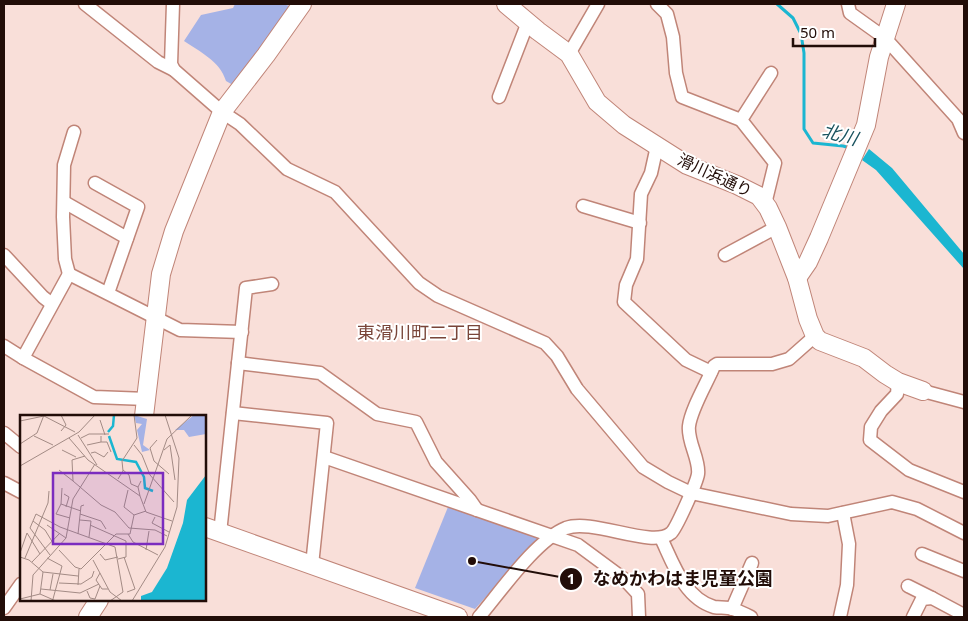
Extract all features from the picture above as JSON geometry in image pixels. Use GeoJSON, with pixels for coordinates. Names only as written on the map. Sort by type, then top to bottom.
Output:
{"type":"FeatureCollection","features":[{"type":"Feature","properties":{"kind":"street"},"geometry":{"type":"LineString","coordinates":[[85,4],[158,62],[174,70],[222,112],[240,124],[287,169],[335,192],[419,283],[438,296],[545,343],[557,356],[577,388],[643,467],[691,493],[791,514],[828,516],[892,502],[917,509],[964,533]]}},
{"type":"Feature","properties":{"kind":"street"},"geometry":{"type":"LineString","coordinates":[[173,4],[171,64],[174,70]]}},
{"type":"Feature","properties":{"kind":"street"},"geometry":{"type":"LineString","coordinates":[[4,346],[94,397],[145,407],[161,274],[174,231],[222,112],[266,55],[300,4]]}},
{"type":"Feature","properties":{"kind":"street","name":"滑川浜通り"},"geometry":{"type":"LineString","coordinates":[[506,4],[569,54],[597,102],[624,125],[687,165],[760,196],[776,227],[797,278],[814,336]]}},
{"type":"Feature","properties":{"kind":"street"},"geometry":{"type":"LineString","coordinates":[[569,54],[598,4]]}},
{"type":"Feature","properties":{"kind":"street"},"geometry":{"type":"LineString","coordinates":[[657,4],[667,14],[673,37],[676,73],[682,97],[741,120],[776,162],[765,204]]}},
{"type":"Feature","properties":{"kind":"street"},"geometry":{"type":"LineString","coordinates":[[848,4],[850,13],[885,38],[958,119],[964,134]]}},
{"type":"Feature","properties":{"kind":"street"},"geometry":{"type":"LineString","coordinates":[[797,278],[808,262],[866,125],[879,57],[896,4]]}},
{"type":"Feature","properties":{"kind":"street"},"geometry":{"type":"LineString","coordinates":[[498,97],[528,22]]}},
{"type":"Feature","properties":{"kind":"street"},"geometry":{"type":"LineString","coordinates":[[741,120],[771,73]]}},
{"type":"Feature","properties":{"kind":"street"},"geometry":{"type":"LineString","coordinates":[[23,358],[69,274],[65,259],[64,165],[74,132]]}},
{"type":"Feature","properties":{"kind":"street"},"geometry":{"type":"LineString","coordinates":[[656,146],[651,172],[641,194],[637,259],[626,285],[624,302],[686,360],[711,372]]}},
{"type":"Feature","properties":{"kind":"street"},"geometry":{"type":"LineString","coordinates":[[95,183],[138,207],[108,293]]}},
{"type":"Feature","properties":{"kind":"street"},"geometry":{"type":"LineString","coordinates":[[64,202],[127,238]]}},
{"type":"Feature","properties":{"kind":"street"},"geometry":{"type":"LineString","coordinates":[[583,206],[640,223]]}},
{"type":"Feature","properties":{"kind":"street"},"geometry":{"type":"LineString","coordinates":[[725,255],[776,227]]}},
{"type":"Feature","properties":{"kind":"street"},"geometry":{"type":"LineString","coordinates":[[4,255],[43,297],[52,304]]}},
{"type":"Feature","properties":{"kind":"street"},"geometry":{"type":"LineString","coordinates":[[69,274],[180,330],[242,332]]}},
{"type":"Feature","properties":{"kind":"street"},"geometry":{"type":"LineString","coordinates":[[272,284],[246,288],[233,413],[212,530],[458,617]]}},
{"type":"Feature","properties":{"kind":"street"},"geometry":{"type":"LineString","coordinates":[[479,617],[537,548],[551,536],[568,528],[583,525],[661,538],[672,532],[699,474],[688,428],[711,372],[717,364],[772,364],[789,359],[814,336],[820,341],[864,358],[898,382],[964,402]]}},
{"type":"Feature","properties":{"kind":"street"},"geometry":{"type":"LineString","coordinates":[[238,363],[320,372],[377,414],[416,422],[436,462],[477,510]]}},
{"type":"Feature","properties":{"kind":"street"},"geometry":{"type":"LineString","coordinates":[[898,382],[897,394],[880,411],[871,426],[870,440],[908,470],[964,492]]}},
{"type":"Feature","properties":{"kind":"street"},"geometry":{"type":"LineString","coordinates":[[233,413],[327,423],[312,565]]}},
{"type":"Feature","properties":{"kind":"street"},"geometry":{"type":"LineString","coordinates":[[4,433],[20,446]]}},
{"type":"Feature","properties":{"kind":"street"},"geometry":{"type":"LineString","coordinates":[[324,457],[578,545],[624,579],[638,594],[639,617]]}},
{"type":"Feature","properties":{"kind":"street"},"geometry":{"type":"LineString","coordinates":[[4,484],[20,492]]}},
{"type":"Feature","properties":{"kind":"street"},"geometry":{"type":"LineString","coordinates":[[840,617],[847,585],[849,544],[843,513]]}},
{"type":"Feature","properties":{"kind":"street"},"geometry":{"type":"LineString","coordinates":[[661,538],[678,574],[692,593],[704,603],[715,607],[732,609],[751,617]]}},
{"type":"Feature","properties":{"kind":"street"},"geometry":{"type":"LineString","coordinates":[[922,554],[964,571]]}},
{"type":"Feature","properties":{"kind":"street"},"geometry":{"type":"LineString","coordinates":[[732,609],[752,563]]}},
{"type":"Feature","properties":{"kind":"street"},"geometry":{"type":"LineString","coordinates":[[4,608],[20,585]]}},
{"type":"Feature","properties":{"kind":"street"},"geometry":{"type":"LineString","coordinates":[[908,586],[964,615]]}},
{"type":"Feature","properties":{"kind":"street"},"geometry":{"type":"LineString","coordinates":[[913,617],[922,599],[932,598]]}},
{"type":"Feature","properties":{"kind":"street"},"geometry":{"type":"LineString","coordinates":[[88,617],[98,601]]}},
{"type":"Feature","properties":{"kind":"shaded area"},"geometry":{"type":"Polygon","coordinates":[[[235,4],[282,4],[290,6],[233,85],[226,81],[214,62],[184,41],[201,15],[233,8],[235,4]]]}},
{"type":"Feature","properties":{"kind":"shaded area"},"geometry":{"type":"Polygon","coordinates":[[[869,149],[892,168],[964,254],[964,269],[876,170],[862,160],[869,149]]]}},
{"type":"Feature","properties":{"kind":"shaded area"},"geometry":{"type":"Polygon","coordinates":[[[448,507],[543,533],[475,609],[415,588],[448,507]]]}},
{"type":"Feature","properties":{"kind":"waterway","name":"北川"},"geometry":{"type":"LineString","coordinates":[[777,4],[793,18],[801,34],[804,53],[804,129],[813,143],[850,148]]}},
{"type":"Feature","properties":{"kind":"place","name":"なめかわはま児童公園"},"geometry":{"type":"Point","coordinates":[472,561]}},
{"type":"Feature","properties":{"kind":"district","name":"東滑川町二丁目"},"geometry":{"type":"Point","coordinates":[420,332]}}]}
